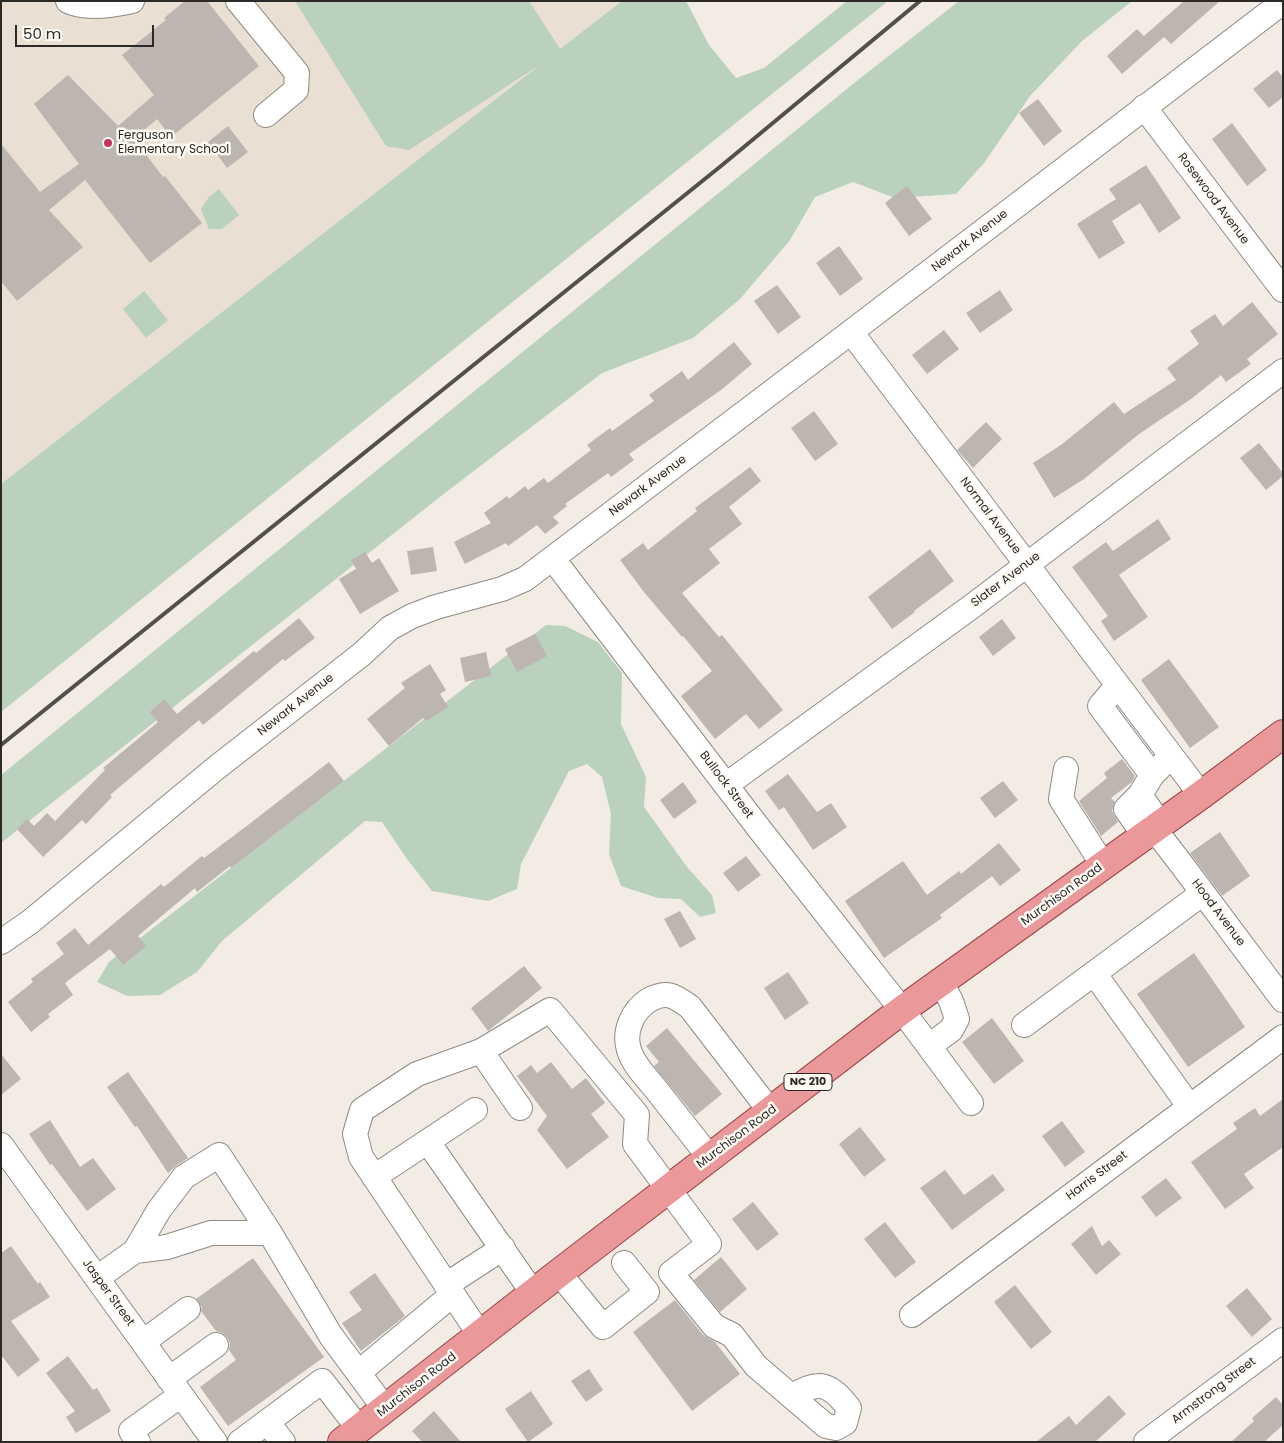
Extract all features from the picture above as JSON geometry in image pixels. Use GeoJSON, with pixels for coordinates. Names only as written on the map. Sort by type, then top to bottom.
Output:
{"type":"FeatureCollection","features":[{"type":"Feature","properties":{"kind":"main road","name":"Murchison Road"},"geometry":{"type":"LineString","coordinates":[[351,1436],[559,1273],[902,1010],[1283,734]]}},
{"type":"Feature","properties":{"kind":"street"},"geometry":{"type":"LineString","coordinates":[[68,1],[74,4],[108,6],[132,1]]}},
{"type":"Feature","properties":{"kind":"street"},"geometry":{"type":"LineString","coordinates":[[238,1],[297,73],[296,90],[266,114]]}},
{"type":"Feature","properties":{"kind":"street","name":"Newark Avenue"},"geometry":{"type":"LineString","coordinates":[[1,942],[30,922],[216,768],[362,654],[390,628],[412,616],[436,607],[502,589],[525,579],[1283,2]]}},
{"type":"Feature","properties":{"kind":"street","name":"Rosewood Avenue"},"geometry":{"type":"LineString","coordinates":[[1144,107],[1283,290]]}},
{"type":"Feature","properties":{"kind":"street","name":"Normal Avenue"},"geometry":{"type":"LineString","coordinates":[[851,332],[1118,685],[1170,757],[1201,795]]}},
{"type":"Feature","properties":{"kind":"street","name":"Slater Avenue"},"geometry":{"type":"LineString","coordinates":[[726,785],[1027,565],[1283,371]]}},
{"type":"Feature","properties":{"kind":"street","name":"Bullock Street"},"geometry":{"type":"LineString","coordinates":[[553,559],[761,832],[902,1010],[971,1102]]}},
{"type":"Feature","properties":{"kind":"street"},"geometry":{"type":"LineString","coordinates":[[1118,685],[1100,706],[1152,775],[1170,757]]}},
{"type":"Feature","properties":{"kind":"street"},"geometry":{"type":"LineString","coordinates":[[1124,737],[1142,717]]}},
{"type":"Feature","properties":{"kind":"street"},"geometry":{"type":"LineString","coordinates":[[1066,769],[1061,800],[1103,865]]}},
{"type":"Feature","properties":{"kind":"street","name":"Hood Avenue"},"geometry":{"type":"LineString","coordinates":[[1152,775],[1140,795],[1151,830],[1162,839],[1283,1000]]}},
{"type":"Feature","properties":{"kind":"street"},"geometry":{"type":"LineString","coordinates":[[1024,1025],[1203,893]]}},
{"type":"Feature","properties":{"kind":"street"},"geometry":{"type":"LineString","coordinates":[[1094,973],[1189,1106]]}},
{"type":"Feature","properties":{"kind":"street"},"geometry":{"type":"LineString","coordinates":[[929,1046],[951,1030],[957,1019],[951,1001],[941,982]]}},
{"type":"Feature","properties":{"kind":"street"},"geometry":{"type":"LineString","coordinates":[[710,1158],[639,1068],[629,1050],[628,1030],[633,1016],[644,1004],[658,995],[674,995],[690,1007],[770,1111]]}},
{"type":"Feature","properties":{"kind":"street"},"geometry":{"type":"LineString","coordinates":[[480,1335],[361,1157],[355,1134],[362,1110],[417,1074],[481,1051],[550,1010],[637,1115],[635,1144],[709,1244],[671,1273],[714,1326],[732,1335],[756,1366],[793,1396]]}},
{"type":"Feature","properties":{"kind":"street","name":"Harris Street"},"geometry":{"type":"LineString","coordinates":[[912,1315],[1283,1036]]}},
{"type":"Feature","properties":{"kind":"street"},"geometry":{"type":"LineString","coordinates":[[481,1051],[520,1108]]}},
{"type":"Feature","properties":{"kind":"street"},"geometry":{"type":"LineString","coordinates":[[374,1176],[475,1110]]}},
{"type":"Feature","properties":{"kind":"street"},"geometry":{"type":"LineString","coordinates":[[428,1142],[533,1294]]}},
{"type":"Feature","properties":{"kind":"street","name":"Jasper Street"},"geometry":{"type":"LineString","coordinates":[[1,1145],[144,1342],[175,1387],[204,1438]]}},
{"type":"Feature","properties":{"kind":"street"},"geometry":{"type":"LineString","coordinates":[[97,1278],[135,1251],[159,1210],[184,1177],[219,1154],[270,1233],[331,1336],[385,1409]]}},
{"type":"Feature","properties":{"kind":"street"},"geometry":{"type":"LineString","coordinates":[[135,1251],[167,1247],[211,1233],[270,1233]]}},
{"type":"Feature","properties":{"kind":"street"},"geometry":{"type":"LineString","coordinates":[[358,1372],[449,1290],[503,1248]]}},
{"type":"Feature","properties":{"kind":"street"},"geometry":{"type":"LineString","coordinates":[[559,1273],[603,1327],[647,1292],[624,1263]]}},
{"type":"Feature","properties":{"kind":"street"},"geometry":{"type":"LineString","coordinates":[[144,1342],[188,1309]]}},
{"type":"Feature","properties":{"kind":"street","name":"Armstrong Street"},"geometry":{"type":"LineString","coordinates":[[1146,1442],[1283,1340]]}},
{"type":"Feature","properties":{"kind":"street"},"geometry":{"type":"LineString","coordinates":[[138,1442],[130,1431],[216,1345]]}},
{"type":"Feature","properties":{"kind":"street"},"geometry":{"type":"LineString","coordinates":[[240,1442],[322,1381],[351,1436]]}},
{"type":"Feature","properties":{"kind":"street"},"geometry":{"type":"LineString","coordinates":[[267,1422],[283,1442]]}},
{"type":"Feature","properties":{"kind":"shaded area"},"geometry":{"type":"Polygon","coordinates":[[[1,1],[622,1],[1,484],[1,1]]]}},
{"type":"Feature","properties":{"kind":"green space"},"geometry":{"type":"Polygon","coordinates":[[[295,1],[529,1],[560,49],[622,1],[686,1],[709,45],[736,78],[764,68],[847,1],[888,1],[1,712],[1,484],[541,64],[409,150],[386,146],[295,1]]]}},
{"type":"Feature","properties":{"kind":"green space"},"geometry":{"type":"Polygon","coordinates":[[[959,1],[1132,1],[1082,41],[1030,96],[984,163],[956,194],[895,198],[853,182],[815,197],[790,240],[740,299],[693,338],[602,373],[445,493],[1,843],[1,775],[858,80],[959,1]]]}},
{"type":"Feature","properties":{"kind":"green space"},"geometry":{"type":"Polygon","coordinates":[[[219,189],[239,215],[222,229],[209,229],[201,209],[209,197],[219,189]]]}},
{"type":"Feature","properties":{"kind":"green space"},"geometry":{"type":"Polygon","coordinates":[[[144,291],[168,320],[146,338],[123,309],[144,291]]]}},
{"type":"Feature","properties":{"kind":"green space"},"geometry":{"type":"Polygon","coordinates":[[[546,625],[565,626],[598,642],[622,673],[621,724],[646,777],[644,807],[687,867],[712,895],[716,913],[700,917],[681,899],[658,898],[621,886],[609,854],[611,814],[602,777],[587,764],[569,771],[521,864],[517,889],[488,901],[432,891],[382,822],[365,821],[222,941],[197,972],[160,995],[127,996],[97,982],[109,962],[546,625]]]}},
{"type":"Feature","properties":{"kind":"building"},"geometry":{"type":"Polygon","coordinates":[[[185,1],[207,1],[259,66],[171,137],[157,119],[135,138],[163,177],[165,176],[202,223],[150,263],[85,180],[49,210],[83,247],[17,301],[1,281],[1,144],[40,192],[79,164],[34,104],[68,75],[118,126],[154,95],[122,55],[166,20],[164,18],[185,1]]]}},
{"type":"Feature","properties":{"kind":"building"},"geometry":{"type":"Polygon","coordinates":[[[1184,1],[1220,1],[1171,44],[1164,37],[1122,74],[1107,56],[1137,29],[1144,36],[1184,1]]]}},
{"type":"Feature","properties":{"kind":"building"},"geometry":{"type":"Polygon","coordinates":[[[1277,70],[1283,77],[1283,97],[1269,108],[1253,89],[1277,70]]]}},
{"type":"Feature","properties":{"kind":"building"},"geometry":{"type":"Polygon","coordinates":[[[1038,99],[1062,131],[1044,146],[1019,113],[1038,99]]]}},
{"type":"Feature","properties":{"kind":"building"},"geometry":{"type":"Polygon","coordinates":[[[1232,123],[1267,170],[1247,186],[1212,139],[1232,123]]]}},
{"type":"Feature","properties":{"kind":"building"},"geometry":{"type":"Polygon","coordinates":[[[228,126],[248,152],[227,168],[208,142],[228,126]]]}},
{"type":"Feature","properties":{"kind":"building"},"geometry":{"type":"Polygon","coordinates":[[[1146,165],[1181,218],[1159,233],[1140,203],[1112,221],[1125,243],[1099,259],[1077,224],[1116,199],[1109,189],[1146,165]]]}},
{"type":"Feature","properties":{"kind":"building"},"geometry":{"type":"Polygon","coordinates":[[[907,186],[932,219],[909,236],[885,203],[907,186]]]}},
{"type":"Feature","properties":{"kind":"building"},"geometry":{"type":"Polygon","coordinates":[[[839,246],[863,279],[840,296],[816,263],[839,246]]]}},
{"type":"Feature","properties":{"kind":"building"},"geometry":{"type":"Polygon","coordinates":[[[777,285],[801,317],[778,334],[754,301],[777,285]]]}},
{"type":"Feature","properties":{"kind":"building"},"geometry":{"type":"Polygon","coordinates":[[[1000,290],[1013,310],[980,333],[966,313],[1000,290]]]}},
{"type":"Feature","properties":{"kind":"building"},"geometry":{"type":"Polygon","coordinates":[[[1252,302],[1278,334],[1247,359],[1251,364],[1226,382],[1221,375],[1191,399],[1139,434],[1084,479],[1054,498],[1033,463],[1061,445],[1114,402],[1124,414],[1176,380],[1167,368],[1199,344],[1190,331],[1215,314],[1223,326],[1252,302]]]}},
{"type":"Feature","properties":{"kind":"building"},"geometry":{"type":"Polygon","coordinates":[[[944,330],[959,349],[927,374],[912,355],[944,330]]]}},
{"type":"Feature","properties":{"kind":"building"},"geometry":{"type":"Polygon","coordinates":[[[734,342],[752,364],[721,390],[629,454],[634,460],[611,477],[608,473],[565,504],[567,506],[553,517],[559,523],[545,534],[537,525],[508,546],[506,543],[465,564],[454,542],[491,523],[484,513],[507,496],[509,499],[525,486],[528,490],[544,478],[548,483],[591,450],[587,445],[610,428],[612,431],[654,401],[649,395],[682,371],[688,380],[734,342]]]}},
{"type":"Feature","properties":{"kind":"building"},"geometry":{"type":"Polygon","coordinates":[[[814,411],[838,444],[815,461],[791,428],[814,411]]]}},
{"type":"Feature","properties":{"kind":"building"},"geometry":{"type":"Polygon","coordinates":[[[986,422],[1002,439],[973,468],[957,450],[986,422]]]}},
{"type":"Feature","properties":{"kind":"building"},"geometry":{"type":"Polygon","coordinates":[[[1259,443],[1283,473],[1283,476],[1266,490],[1240,458],[1259,443]]]}},
{"type":"Feature","properties":{"kind":"building"},"geometry":{"type":"Polygon","coordinates":[[[750,467],[761,481],[729,507],[742,524],[709,549],[720,563],[682,593],[719,637],[722,635],[783,710],[759,729],[746,714],[715,739],[681,696],[712,671],[644,592],[620,560],[643,543],[648,550],[697,511],[695,508],[750,467]]]}},
{"type":"Feature","properties":{"kind":"building"},"geometry":{"type":"Polygon","coordinates":[[[1158,519],[1171,539],[1119,575],[1148,617],[1114,641],[1101,621],[1108,616],[1072,567],[1106,542],[1113,551],[1158,519]]]}},
{"type":"Feature","properties":{"kind":"building"},"geometry":{"type":"Polygon","coordinates":[[[433,547],[437,571],[411,575],[407,551],[433,547]]]}},
{"type":"Feature","properties":{"kind":"building"},"geometry":{"type":"Polygon","coordinates":[[[930,549],[954,581],[892,629],[868,597],[930,549]]]}},
{"type":"Feature","properties":{"kind":"building"},"geometry":{"type":"Polygon","coordinates":[[[365,552],[372,563],[379,558],[399,591],[360,614],[339,579],[356,569],[351,560],[365,552]]]}},
{"type":"Feature","properties":{"kind":"building"},"geometry":{"type":"Polygon","coordinates":[[[299,618],[315,638],[285,661],[283,659],[203,725],[199,720],[110,795],[112,797],[86,824],[82,820],[43,857],[17,829],[27,819],[34,826],[47,813],[55,821],[105,770],[103,768],[158,722],[150,712],[164,699],[177,714],[254,651],[256,653],[299,618]]]}},
{"type":"Feature","properties":{"kind":"building"},"geometry":{"type":"Polygon","coordinates":[[[1002,619],[1016,638],[993,656],[979,637],[1002,619]]]}},
{"type":"Feature","properties":{"kind":"building"},"geometry":{"type":"Polygon","coordinates":[[[535,634],[547,656],[517,672],[505,649],[535,634]]]}},
{"type":"Feature","properties":{"kind":"building"},"geometry":{"type":"Polygon","coordinates":[[[486,652],[491,676],[465,682],[460,658],[486,652]]]}},
{"type":"Feature","properties":{"kind":"building"},"geometry":{"type":"Polygon","coordinates":[[[1169,659],[1219,727],[1190,748],[1141,680],[1169,659]]]}},
{"type":"Feature","properties":{"kind":"building"},"geometry":{"type":"Polygon","coordinates":[[[430,664],[446,690],[440,694],[448,707],[426,721],[423,718],[389,746],[367,719],[405,688],[401,683],[430,664]]]}},
{"type":"Feature","properties":{"kind":"building"},"geometry":{"type":"Polygon","coordinates":[[[1122,759],[1135,776],[1132,782],[1111,798],[1115,802],[1112,811],[1118,822],[1101,836],[1079,801],[1107,778],[1104,773],[1122,759]]]}},
{"type":"Feature","properties":{"kind":"building"},"geometry":{"type":"Polygon","coordinates":[[[329,762],[344,781],[231,868],[230,866],[197,892],[195,888],[138,936],[146,946],[123,965],[110,949],[65,983],[73,995],[48,1014],[50,1017],[31,1032],[8,1002],[33,982],[31,979],[64,954],[56,943],[75,928],[88,945],[161,884],[164,887],[202,856],[204,858],[329,762]]]}},
{"type":"Feature","properties":{"kind":"building"},"geometry":{"type":"Polygon","coordinates":[[[788,774],[817,812],[831,803],[847,827],[813,850],[784,807],[779,810],[765,791],[788,774]]]}},
{"type":"Feature","properties":{"kind":"building"},"geometry":{"type":"Polygon","coordinates":[[[1003,781],[1018,800],[995,818],[980,798],[1003,781]]]}},
{"type":"Feature","properties":{"kind":"building"},"geometry":{"type":"Polygon","coordinates":[[[683,782],[697,802],[674,819],[660,800],[683,782]]]}},
{"type":"Feature","properties":{"kind":"building"},"geometry":{"type":"Polygon","coordinates":[[[1220,832],[1250,876],[1222,896],[1190,853],[1220,832]]]}},
{"type":"Feature","properties":{"kind":"building"},"geometry":{"type":"Polygon","coordinates":[[[999,843],[1021,870],[1000,886],[992,876],[940,915],[942,918],[884,958],[845,901],[903,861],[927,895],[959,871],[961,874],[999,843]]]}},
{"type":"Feature","properties":{"kind":"building"},"geometry":{"type":"Polygon","coordinates":[[[746,856],[761,875],[738,892],[723,873],[746,856]]]}},
{"type":"Feature","properties":{"kind":"building"},"geometry":{"type":"Polygon","coordinates":[[[680,911],[696,939],[680,948],[664,919],[680,911]]]}},
{"type":"Feature","properties":{"kind":"building"},"geometry":{"type":"Polygon","coordinates":[[[1194,953],[1245,1027],[1188,1067],[1137,994],[1194,953]]]}},
{"type":"Feature","properties":{"kind":"building"},"geometry":{"type":"Polygon","coordinates":[[[524,966],[542,988],[488,1031],[471,1008],[524,966]]]}},
{"type":"Feature","properties":{"kind":"building"},"geometry":{"type":"Polygon","coordinates":[[[788,972],[809,1003],[785,1020],[764,988],[788,972]]]}},
{"type":"Feature","properties":{"kind":"building"},"geometry":{"type":"Polygon","coordinates":[[[992,1018],[1024,1061],[994,1084],[962,1042],[992,1018]]]}},
{"type":"Feature","properties":{"kind":"building"},"geometry":{"type":"Polygon","coordinates":[[[667,1028],[722,1094],[695,1116],[654,1066],[659,1062],[646,1046],[667,1028]]]}},
{"type":"Feature","properties":{"kind":"building"},"geometry":{"type":"Polygon","coordinates":[[[1,1054],[21,1079],[1,1095],[1,1054]]]}},
{"type":"Feature","properties":{"kind":"building"},"geometry":{"type":"Polygon","coordinates":[[[551,1062],[572,1089],[586,1078],[605,1103],[591,1114],[609,1137],[567,1169],[537,1130],[547,1116],[517,1076],[531,1065],[537,1073],[551,1062]]]}},
{"type":"Feature","properties":{"kind":"building"},"geometry":{"type":"Polygon","coordinates":[[[128,1072],[188,1158],[168,1173],[137,1126],[135,1127],[107,1087],[128,1072]]]}},
{"type":"Feature","properties":{"kind":"building"},"geometry":{"type":"Polygon","coordinates":[[[1283,1099],[1283,1147],[1244,1174],[1254,1188],[1225,1209],[1191,1162],[1237,1129],[1233,1123],[1255,1108],[1260,1116],[1283,1099]]]}},
{"type":"Feature","properties":{"kind":"building"},"geometry":{"type":"Polygon","coordinates":[[[50,1120],[80,1167],[93,1158],[116,1189],[87,1211],[52,1164],[50,1165],[29,1134],[50,1120]]]}},
{"type":"Feature","properties":{"kind":"building"},"geometry":{"type":"Polygon","coordinates":[[[1062,1121],[1085,1152],[1065,1167],[1042,1136],[1062,1121]]]}},
{"type":"Feature","properties":{"kind":"building"},"geometry":{"type":"Polygon","coordinates":[[[860,1127],[886,1160],[864,1177],[839,1144],[860,1127]]]}},
{"type":"Feature","properties":{"kind":"building"},"geometry":{"type":"Polygon","coordinates":[[[945,1170],[964,1195],[993,1174],[1005,1190],[952,1230],[920,1188],[945,1170]]]}},
{"type":"Feature","properties":{"kind":"building"},"geometry":{"type":"Polygon","coordinates":[[[1166,1178],[1182,1198],[1156,1217],[1141,1197],[1166,1178]]]}},
{"type":"Feature","properties":{"kind":"building"},"geometry":{"type":"Polygon","coordinates":[[[753,1202],[779,1234],[757,1251],[732,1219],[753,1202]]]}},
{"type":"Feature","properties":{"kind":"building"},"geometry":{"type":"Polygon","coordinates":[[[885,1222],[916,1262],[895,1278],[864,1239],[885,1222]]]}},
{"type":"Feature","properties":{"kind":"building"},"geometry":{"type":"Polygon","coordinates":[[[1092,1226],[1102,1246],[1109,1240],[1121,1254],[1096,1275],[1071,1244],[1092,1226]]]}},
{"type":"Feature","properties":{"kind":"building"},"geometry":{"type":"Polygon","coordinates":[[[11,1246],[38,1284],[40,1282],[50,1297],[11,1321],[40,1360],[18,1377],[1,1355],[1,1253],[11,1246]]]}},
{"type":"Feature","properties":{"kind":"building"},"geometry":{"type":"Polygon","coordinates":[[[721,1257],[747,1289],[720,1312],[694,1280],[721,1257]]]}},
{"type":"Feature","properties":{"kind":"building"},"geometry":{"type":"Polygon","coordinates":[[[253,1258],[324,1357],[228,1426],[200,1387],[236,1360],[229,1350],[230,1343],[227,1337],[216,1331],[201,1311],[202,1307],[196,1299],[253,1258]]]}},
{"type":"Feature","properties":{"kind":"building"},"geometry":{"type":"Polygon","coordinates":[[[375,1273],[405,1316],[361,1351],[342,1323],[362,1310],[349,1292],[375,1273]]]}},
{"type":"Feature","properties":{"kind":"building"},"geometry":{"type":"Polygon","coordinates":[[[1015,1285],[1052,1332],[1031,1349],[994,1302],[1015,1285]]]}},
{"type":"Feature","properties":{"kind":"building"},"geometry":{"type":"Polygon","coordinates":[[[1247,1288],[1272,1319],[1252,1337],[1226,1306],[1247,1288]]]}},
{"type":"Feature","properties":{"kind":"building"},"geometry":{"type":"Polygon","coordinates":[[[675,1300],[703,1335],[715,1342],[740,1374],[692,1411],[633,1332],[675,1300]]]}},
{"type":"Feature","properties":{"kind":"building"},"geometry":{"type":"Polygon","coordinates":[[[68,1356],[93,1390],[97,1388],[111,1411],[76,1433],[66,1417],[75,1411],[46,1373],[68,1356]]]}},
{"type":"Feature","properties":{"kind":"building"},"geometry":{"type":"Polygon","coordinates":[[[589,1369],[603,1390],[586,1402],[571,1381],[589,1369]]]}},
{"type":"Feature","properties":{"kind":"building"},"geometry":{"type":"Polygon","coordinates":[[[531,1391],[553,1424],[528,1442],[505,1409],[531,1391]]]}},
{"type":"Feature","properties":{"kind":"building"},"geometry":{"type":"Polygon","coordinates":[[[1109,1395],[1126,1414],[1095,1442],[1036,1442],[1069,1416],[1076,1425],[1109,1395]]]}},
{"type":"Feature","properties":{"kind":"building"},"geometry":{"type":"Polygon","coordinates":[[[1276,1397],[1283,1405],[1283,1425],[1264,1442],[1231,1442],[1254,1421],[1252,1418],[1276,1397]]]}},
{"type":"Feature","properties":{"kind":"building"},"geometry":{"type":"Polygon","coordinates":[[[434,1411],[461,1442],[422,1442],[412,1431],[434,1411]]]}},
{"type":"Feature","properties":{"kind":"railway"},"geometry":{"type":"LineString","coordinates":[[1,745],[721,166],[920,1]]}},
{"type":"Feature","properties":{"kind":"place","name":"Ferguson Elementary School"},"geometry":{"type":"Point","coordinates":[108,143]}}]}
